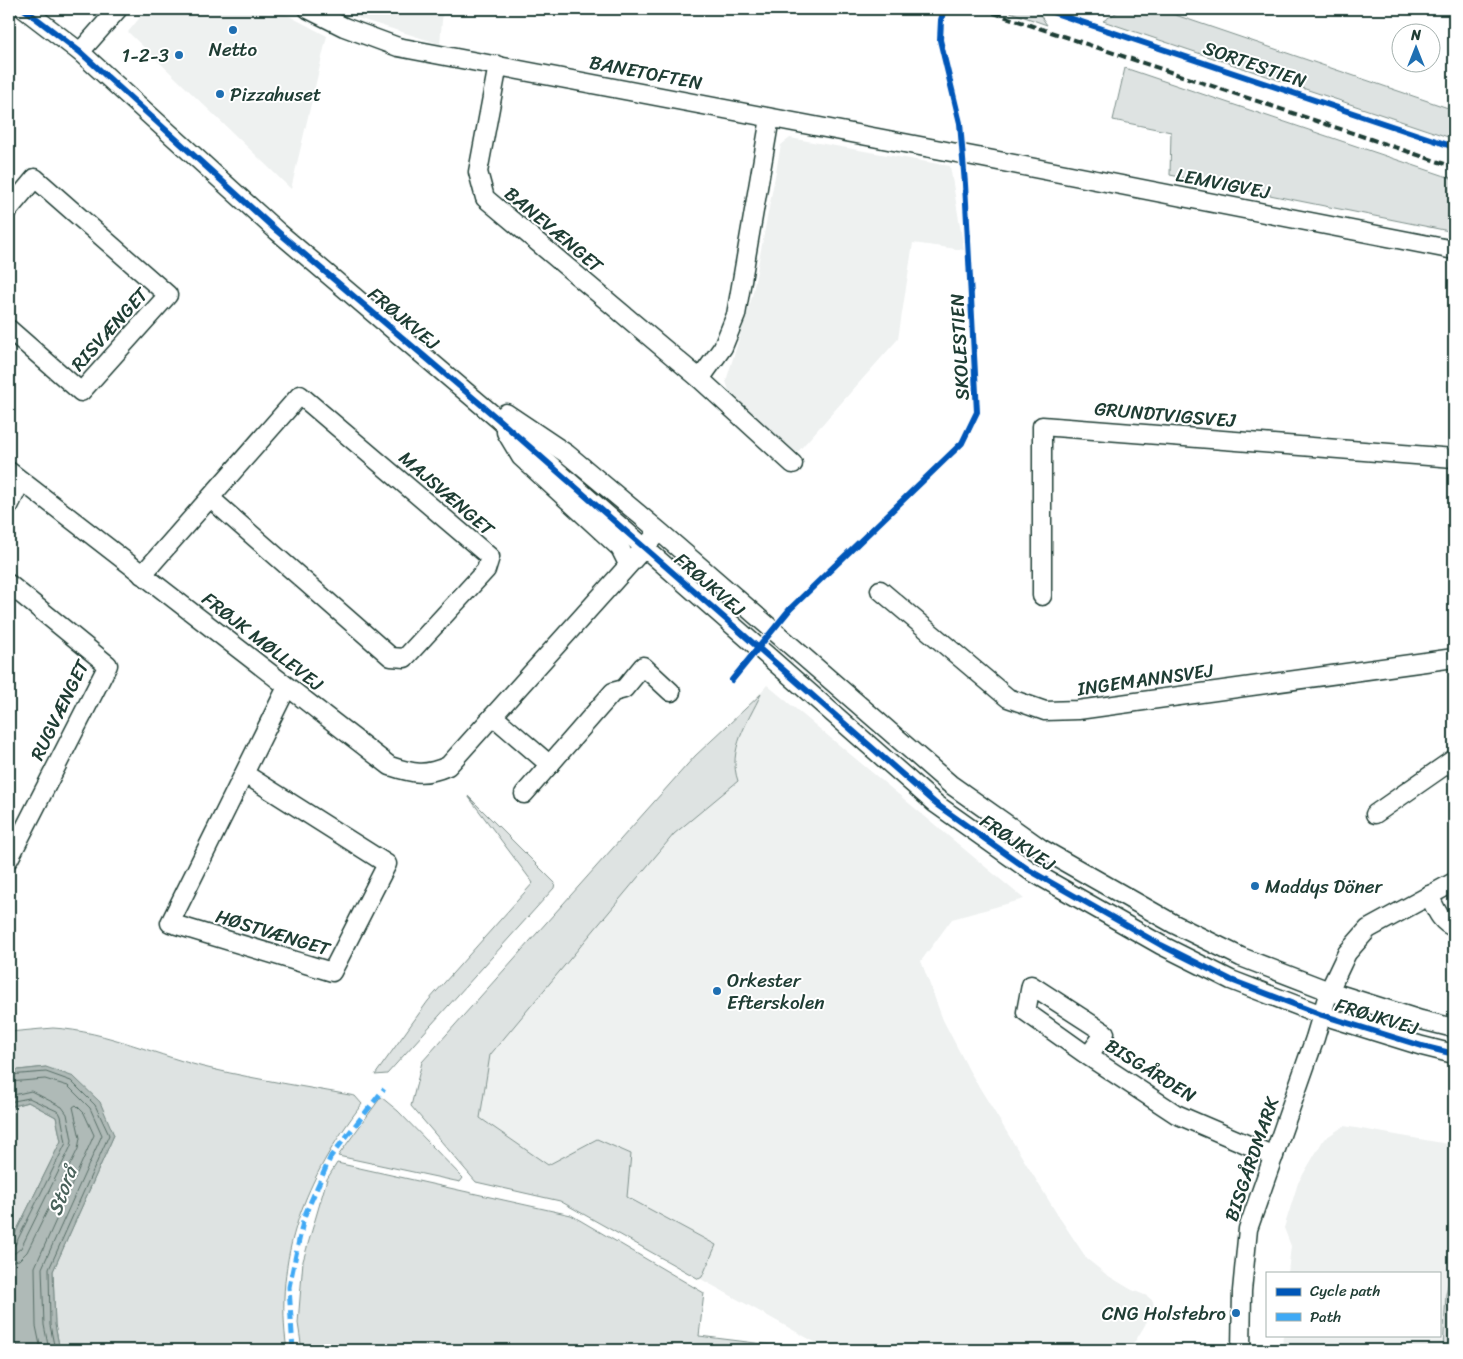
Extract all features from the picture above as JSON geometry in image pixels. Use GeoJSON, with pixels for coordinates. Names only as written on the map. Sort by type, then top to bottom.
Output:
{"type":"FeatureCollection","features":[{"type":"Feature","properties":{"kind":"street","name":"FRØJKVEJ"},"geometry":{"type":"LineString","coordinates":[[24,9],[80,52],[277,231],[444,371],[936,804],[1028,870],[1161,945],[1231,980],[1322,1015],[1454,1054]]}},
{"type":"Feature","properties":{"kind":"street"},"geometry":{"type":"LineString","coordinates":[[80,52],[118,9]]}},
{"type":"Feature","properties":{"kind":"street","name":"BANETOFTEN"},"geometry":{"type":"LineString","coordinates":[[308,9],[344,27],[398,47],[983,158]]}},
{"type":"Feature","properties":{"kind":"street","name":"BANEVÆNGET"},"geometry":{"type":"LineString","coordinates":[[498,65],[478,172],[485,198],[700,379],[794,464]]}},
{"type":"Feature","properties":{"kind":"street"},"geometry":{"type":"LineString","coordinates":[[700,379],[723,347],[736,314],[770,118]]}},
{"type":"Feature","properties":{"kind":"street","name":"LEMVIGVEJ"},"geometry":{"type":"LineString","coordinates":[[983,158],[1454,250]]}},
{"type":"Feature","properties":{"kind":"street","name":"RISVÆNGET"},"geometry":{"type":"LineString","coordinates":[[9,209],[35,178],[168,295],[81,392],[9,329]]}},
{"type":"Feature","properties":{"kind":"street","name":"FRØJKVEJ"},"geometry":{"type":"LineString","coordinates":[[444,371],[567,454],[659,531],[950,784],[1042,849],[1174,924],[1240,957],[1329,991],[1421,1020],[1454,1028]]}},
{"type":"Feature","properties":{"kind":"street","name":"MAJSVÆNGET"},"geometry":{"type":"LineString","coordinates":[[142,575],[300,395],[490,557],[486,570],[405,658],[391,657],[210,498]]}},
{"type":"Feature","properties":{"kind":"street","name":"FRØJKVEJ"},"geometry":{"type":"LineString","coordinates":[[498,419],[521,458],[620,548],[628,564]]}},
{"type":"Feature","properties":{"kind":"street","name":"GRUNDTVIGSVEJ"},"geometry":{"type":"LineString","coordinates":[[1042,596],[1042,426],[1454,458]]}},
{"type":"Feature","properties":{"kind":"street"},"geometry":{"type":"LineString","coordinates":[[9,506],[15,476]]}},
{"type":"Feature","properties":{"kind":"street","name":"FRØJK MØLLEVEJ"},"geometry":{"type":"LineString","coordinates":[[15,476],[390,766],[412,774],[432,773],[448,766],[659,531]]}},
{"type":"Feature","properties":{"kind":"street","name":"RUGVÆNGET"},"geometry":{"type":"LineString","coordinates":[[9,584],[108,664],[9,859]]}},
{"type":"Feature","properties":{"kind":"street","name":"INGEMANNSVEJ"},"geometry":{"type":"LineString","coordinates":[[880,590],[1008,698],[1045,712],[1078,710],[1454,658]]}},
{"type":"Feature","properties":{"kind":"street"},"geometry":{"type":"LineString","coordinates":[[524,794],[612,692],[624,689],[643,666],[671,692]]}},
{"type":"Feature","properties":{"kind":"street","name":"HØSTVÆNGET"},"geometry":{"type":"LineString","coordinates":[[245,774],[387,864],[332,972],[170,923],[287,687]]}},
{"type":"Feature","properties":{"kind":"street"},"geometry":{"type":"LineString","coordinates":[[493,716],[550,765]]}},
{"type":"Feature","properties":{"kind":"street"},"geometry":{"type":"LineString","coordinates":[[1375,814],[1454,759]]}},
{"type":"Feature","properties":{"kind":"street","name":"BISGÅRDMARK"},"geometry":{"type":"LineString","coordinates":[[1241,1350],[1242,1291],[1248,1229],[1329,991],[1346,953],[1368,929],[1454,882]]}},
{"type":"Feature","properties":{"kind":"street"},"geometry":{"type":"LineString","coordinates":[[1429,895],[1439,915],[1449,926],[1454,927]]}},
{"type":"Feature","properties":{"kind":"street","name":"BISGÅRDEN"},"geometry":{"type":"LineString","coordinates":[[1088,1056],[1176,1114],[1274,1156]]}},
{"type":"Feature","properties":{"kind":"shaded area"},"geometry":{"type":"Polygon","coordinates":[[[147,9],[276,9],[327,36],[291,189],[128,32],[147,9]]]}},
{"type":"Feature","properties":{"kind":"shaded area"},"geometry":{"type":"Polygon","coordinates":[[[337,9],[443,9],[440,44],[348,15],[337,9]]]}},
{"type":"Feature","properties":{"kind":"shaded area"},"geometry":{"type":"Polygon","coordinates":[[[1002,9],[1036,9],[1047,25],[1002,9]]]}},
{"type":"Feature","properties":{"kind":"shaded area"},"geometry":{"type":"Polygon","coordinates":[[[1122,9],[1158,9],[1454,110],[1454,139],[1103,21],[1122,9]]]}},
{"type":"Feature","properties":{"kind":"shaded area"},"geometry":{"type":"Polygon","coordinates":[[[1125,68],[1454,179],[1454,232],[1170,175],[1171,132],[1113,120],[1125,68]]]}},
{"type":"Feature","properties":{"kind":"shaded area"},"geometry":{"type":"Polygon","coordinates":[[[790,138],[950,166],[964,250],[913,243],[898,339],[795,455],[729,391],[726,381],[752,297],[781,145],[790,138]]]}},
{"type":"Feature","properties":{"kind":"shaded area","name":"Orkester Efterskolen"},"geometry":{"type":"Polygon","coordinates":[[[767,685],[1024,899],[952,919],[921,961],[943,1020],[970,1072],[1057,1214],[1087,1259],[1107,1275],[1153,1301],[1154,1310],[1136,1340],[1125,1350],[829,1350],[560,1201],[476,1182],[411,1106],[767,685]]]}},
{"type":"Feature","properties":{"kind":"shaded area"},"geometry":{"type":"Polygon","coordinates":[[[761,694],[740,736],[737,747],[735,770],[738,781],[674,834],[490,1055],[480,1118],[548,1165],[597,1139],[631,1154],[627,1197],[716,1245],[702,1277],[699,1279],[560,1201],[476,1182],[411,1106],[422,1062],[695,756],[761,694]]]}},
{"type":"Feature","properties":{"kind":"shaded area"},"geometry":{"type":"Polygon","coordinates":[[[468,796],[555,883],[554,888],[387,1074],[375,1075],[428,1001],[533,883],[468,796]]]}},
{"type":"Feature","properties":{"kind":"shaded area"},"geometry":{"type":"Polygon","coordinates":[[[53,1028],[73,1030],[114,1039],[212,1069],[355,1096],[362,1104],[325,1160],[310,1189],[298,1220],[290,1251],[285,1283],[284,1316],[287,1350],[60,1350],[55,1325],[53,1271],[114,1135],[46,1067],[9,1071],[9,1032],[53,1028]]]}},
{"type":"Feature","properties":{"kind":"shaded area"},"geometry":{"type":"Polygon","coordinates":[[[381,1097],[398,1111],[463,1178],[460,1182],[338,1156],[381,1097]]]}},
{"type":"Feature","properties":{"kind":"shaded area"},"geometry":{"type":"Polygon","coordinates":[[[28,1102],[56,1117],[61,1141],[11,1242],[9,1251],[9,1107],[28,1102]]]}},
{"type":"Feature","properties":{"kind":"shaded area"},"geometry":{"type":"Polygon","coordinates":[[[1344,1126],[1454,1145],[1454,1260],[1446,1294],[1443,1350],[1282,1350],[1283,1336],[1440,1336],[1440,1272],[1288,1272],[1291,1246],[1284,1228],[1298,1183],[1324,1139],[1344,1126]]]}},
{"type":"Feature","properties":{"kind":"shaded area"},"geometry":{"type":"Polygon","coordinates":[[[337,1163],[571,1215],[704,1293],[699,1336],[788,1347],[794,1350],[302,1350],[298,1323],[303,1261],[327,1179],[337,1163]]]}},
{"type":"Feature","properties":{"kind":"shaded area"},"geometry":{"type":"Polygon","coordinates":[[[1454,1260],[1454,1350],[1443,1350],[1446,1294],[1454,1260]]]}},
{"type":"Feature","properties":{"kind":"water","name":"Storå"},"geometry":{"type":"Polygon","coordinates":[[[46,1067],[74,1077],[100,1102],[114,1135],[53,1271],[55,1325],[60,1350],[9,1350],[9,1251],[11,1242],[61,1141],[56,1117],[28,1102],[9,1107],[9,1071],[46,1067]]]}},
{"type":"Feature","properties":{"kind":"railway"},"geometry":{"type":"LineString","coordinates":[[982,9],[1454,167]]}},
{"type":"Feature","properties":{"kind":"marked path"},"geometry":{"type":"LineString","coordinates":[[293,1350],[289,1287],[304,1217],[331,1156],[384,1089]]}},
{"type":"Feature","properties":{"kind":"cycle path"},"geometry":{"type":"LineString","coordinates":[[24,9],[80,52],[277,231],[498,419],[936,804],[1029,870],[1161,945],[1231,980],[1322,1015],[1454,1054]]}},
{"type":"Feature","properties":{"kind":"cycle path","name":"SKOLESTIEN"},"geometry":{"type":"LineString","coordinates":[[732,680],[790,609],[962,443],[977,412],[965,184],[960,123],[940,40],[941,20],[944,9]]}},
{"type":"Feature","properties":{"kind":"cycle path","name":"SORTESTIEN"},"geometry":{"type":"LineString","coordinates":[[1048,9],[1052,12],[1454,147]]}},
{"type":"Feature","properties":{"kind":"place","name":"Netto"},"geometry":{"type":"Point","coordinates":[233,30]}},
{"type":"Feature","properties":{"kind":"place","name":"1-2-3"},"geometry":{"type":"Point","coordinates":[179,55]}},
{"type":"Feature","properties":{"kind":"place","name":"Pizzahuset"},"geometry":{"type":"Point","coordinates":[220,94]}},
{"type":"Feature","properties":{"kind":"place","name":"Maddys Döner"},"geometry":{"type":"Point","coordinates":[1255,886]}},
{"type":"Feature","properties":{"kind":"place","name":"Orkester Efterskolen"},"geometry":{"type":"Point","coordinates":[717,991]}},
{"type":"Feature","properties":{"kind":"place","name":"CNG Holstebro"},"geometry":{"type":"Point","coordinates":[1236,1313]}}]}
